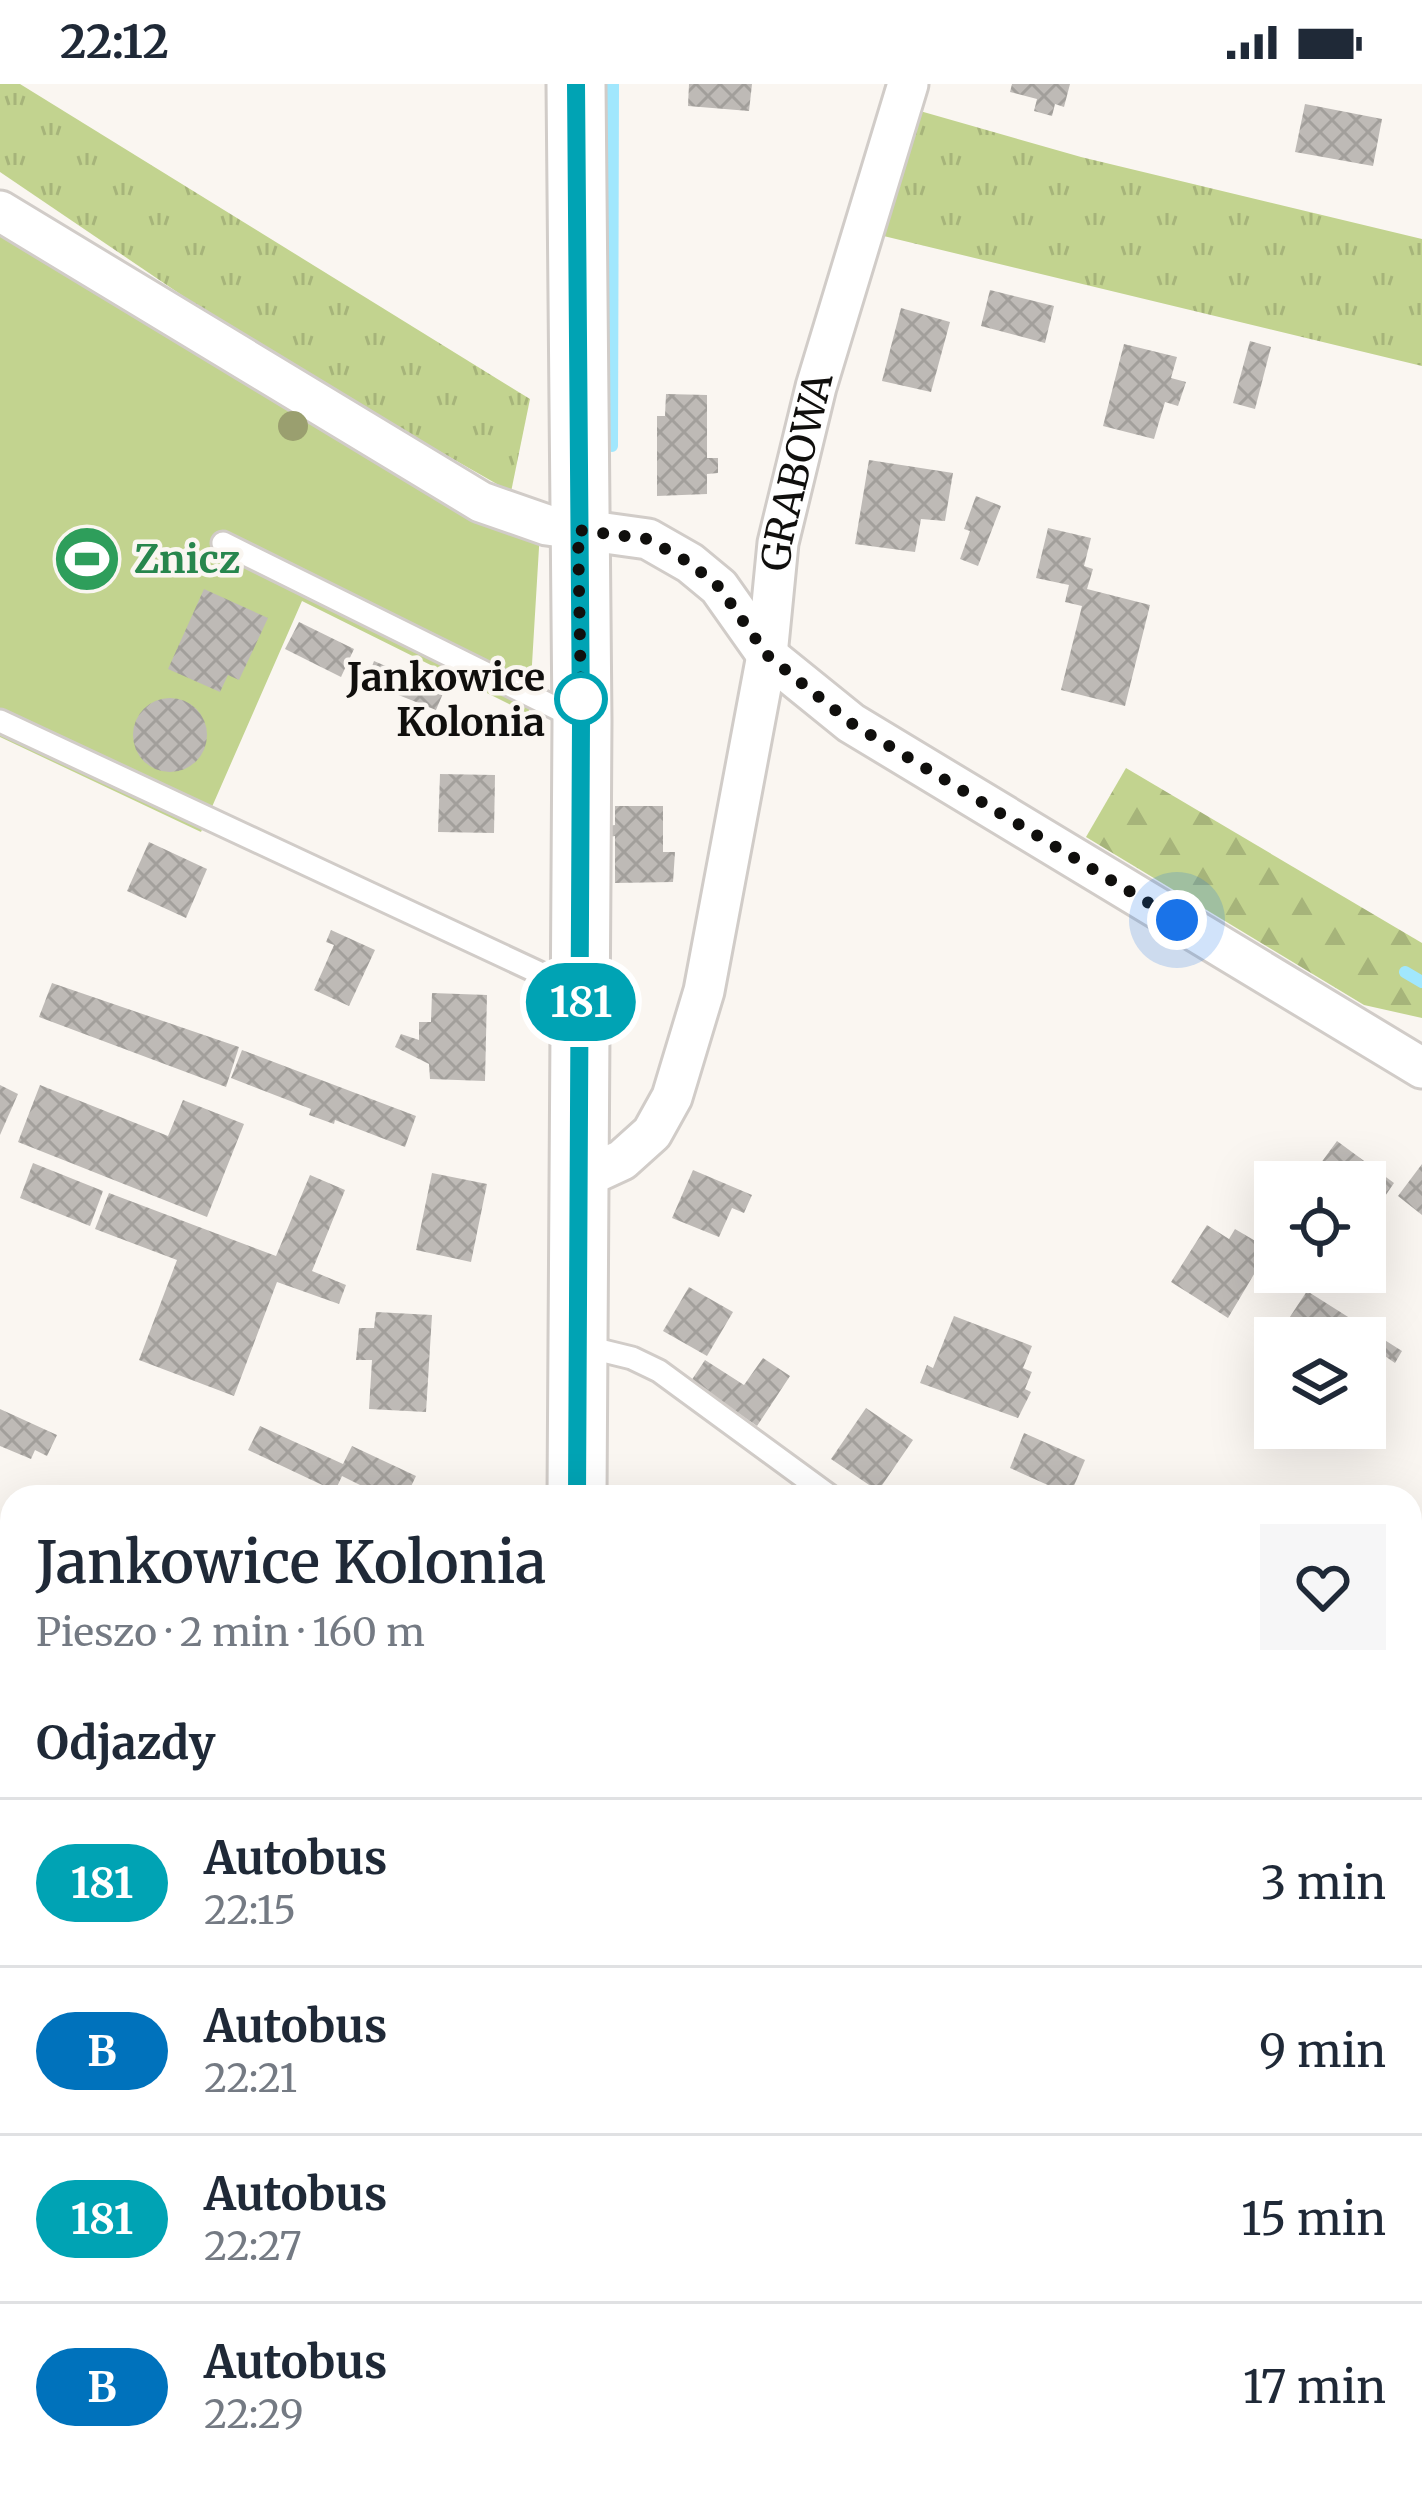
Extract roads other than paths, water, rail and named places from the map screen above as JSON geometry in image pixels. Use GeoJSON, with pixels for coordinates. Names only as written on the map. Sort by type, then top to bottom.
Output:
{"type":"FeatureCollection","features":[{"type":"Feature","properties":{"kind":"main road"},"geometry":{"type":"LineString","coordinates":[[574,1485],[581,1179],[576,84]]}},
{"type":"Feature","properties":{"kind":"street","name":"GRABOWA"},"geometry":{"type":"LineString","coordinates":[[581,1179],[622,1160],[652,1133],[672,1097],[704,991],[767,655],[778,543],[816,387],[908,84]]}},
{"type":"Feature","properties":{"kind":"street"},"geometry":{"type":"LineString","coordinates":[[0,211],[481,502],[547,525],[648,539],[690,563],[719,587],[767,655],[851,723],[1422,1069]]}},
{"type":"Feature","properties":{"kind":"lane"},"geometry":{"type":"LineString","coordinates":[[223,543],[581,722]]}},
{"type":"Feature","properties":{"kind":"lane"},"geometry":{"type":"LineString","coordinates":[[0,721],[581,993]]}},
{"type":"Feature","properties":{"kind":"lane"},"geometry":{"type":"LineString","coordinates":[[579,1345],[632,1358],[659,1371],[815,1485]]}},
{"type":"Feature","properties":{"kind":"waterway"},"geometry":{"type":"LineString","coordinates":[[612,446],[613,84]]}},
{"type":"Feature","properties":{"kind":"waterway"},"geometry":{"type":"LineString","coordinates":[[1405,972],[1422,982]]}},
{"type":"Feature","properties":{"kind":"place","name":"Znicz"},"geometry":{"type":"Point","coordinates":[87,559]}},
{"type":"Feature","properties":{"kind":"place","name":"Jankowice Kolonia"},"geometry":{"type":"Point","coordinates":[581,699]}}]}
